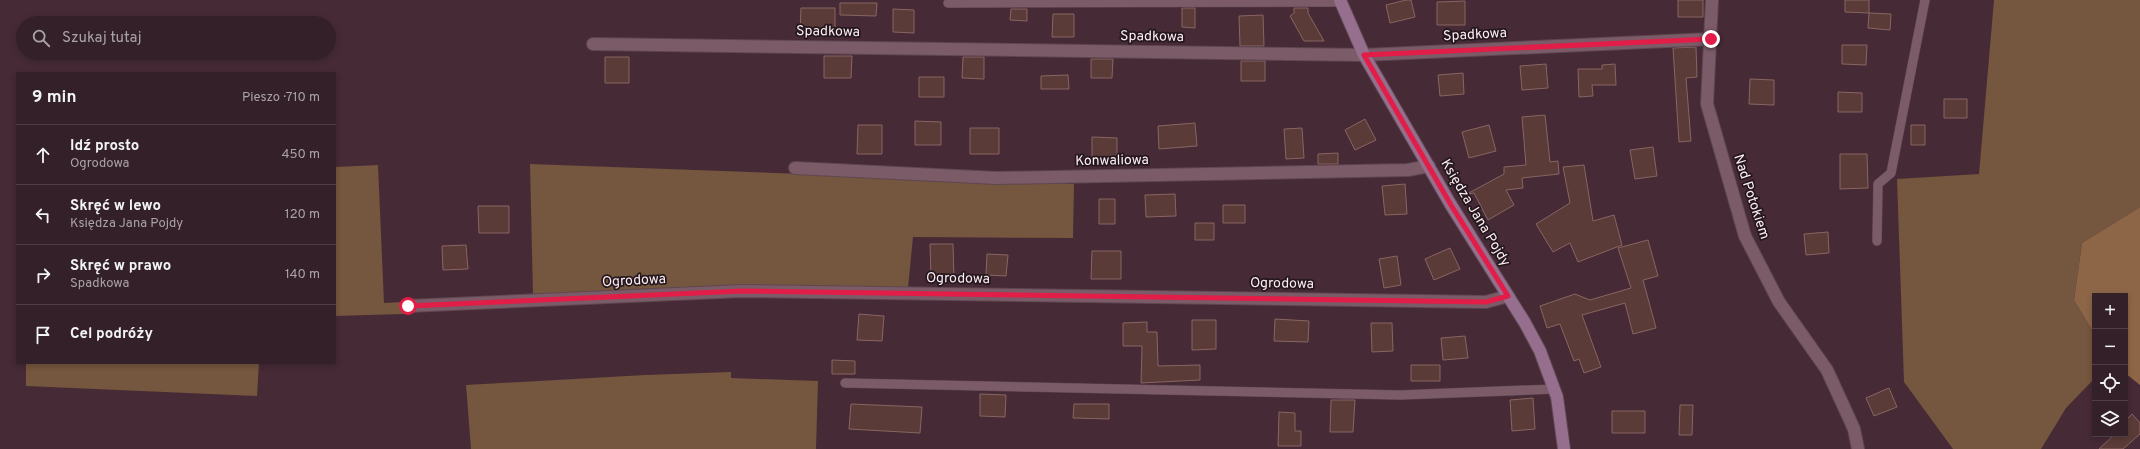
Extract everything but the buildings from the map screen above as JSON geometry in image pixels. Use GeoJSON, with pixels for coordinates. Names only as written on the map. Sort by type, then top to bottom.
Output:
{"type":"FeatureCollection","features":[{"type":"Feature","properties":{"kind":"street","name":"Nad Potokiem"},"geometry":{"type":"LineString","coordinates":[[1712,0],[1708,104],[1745,236],[1779,302],[1827,370],[1854,429],[1858,449]]}},
{"type":"Feature","properties":{"kind":"street","name":"Księdza Jana Pojdy"},"geometry":{"type":"LineString","coordinates":[[1341,1],[1364,55],[1428,166],[1540,351],[1555,389],[1564,449]]}},
{"type":"Feature","properties":{"kind":"street","name":"Spadkowa"},"geometry":{"type":"LineString","coordinates":[[593,44],[1364,55],[1711,39]]}},
{"type":"Feature","properties":{"kind":"street","name":"Konwaliowa"},"geometry":{"type":"LineString","coordinates":[[796,168],[997,178],[1408,170],[1428,166]]}},
{"type":"Feature","properties":{"kind":"street","name":"Ogrodowa"},"geometry":{"type":"LineString","coordinates":[[408,306],[742,291],[1486,302],[1508,296]]}},
{"type":"Feature","properties":{"kind":"lane"},"geometry":{"type":"LineString","coordinates":[[1877,241],[1878,184],[1891,173],[1925,0]]}},
{"type":"Feature","properties":{"kind":"lane"},"geometry":{"type":"LineString","coordinates":[[948,3],[1341,1]]}},
{"type":"Feature","properties":{"kind":"lane"},"geometry":{"type":"LineString","coordinates":[[845,383],[1400,395],[1555,389]]}},
{"type":"Feature","properties":{"kind":"shaded area"},"geometry":{"type":"Polygon","coordinates":[[[1994,0],[2140,0],[2140,207],[2082,243],[2074,300],[2092,330],[2092,381],[2066,408],[2041,449],[1953,449],[1904,382],[1897,179],[1979,174],[1994,0]]]}},
{"type":"Feature","properties":{"kind":"shaded area"},"geometry":{"type":"Polygon","coordinates":[[[530,164],[1074,184],[1073,238],[913,237],[908,288],[533,295],[530,164]]]}},
{"type":"Feature","properties":{"kind":"shaded area"},"geometry":{"type":"Polygon","coordinates":[[[378,165],[384,303],[402,302],[404,314],[336,316],[336,167],[378,165]]]}},
{"type":"Feature","properties":{"kind":"shaded area"},"geometry":{"type":"Polygon","coordinates":[[[2140,207],[2140,385],[2128,375],[2128,293],[2092,293],[2092,330],[2074,300],[2082,243],[2140,207]]]}},
{"type":"Feature","properties":{"kind":"shaded area"},"geometry":{"type":"Polygon","coordinates":[[[26,364],[259,364],[257,396],[26,386],[26,364]]]}},
{"type":"Feature","properties":{"kind":"shaded area"},"geometry":{"type":"Polygon","coordinates":[[[731,372],[731,378],[818,381],[816,449],[471,449],[466,385],[645,375],[731,372]]]}},
{"type":"Feature","properties":{"kind":"route"},"geometry":{"type":"LineString","coordinates":[[408,306],[742,291],[1486,302],[1508,296],[1451,205],[1364,55],[1711,39]]}}]}
